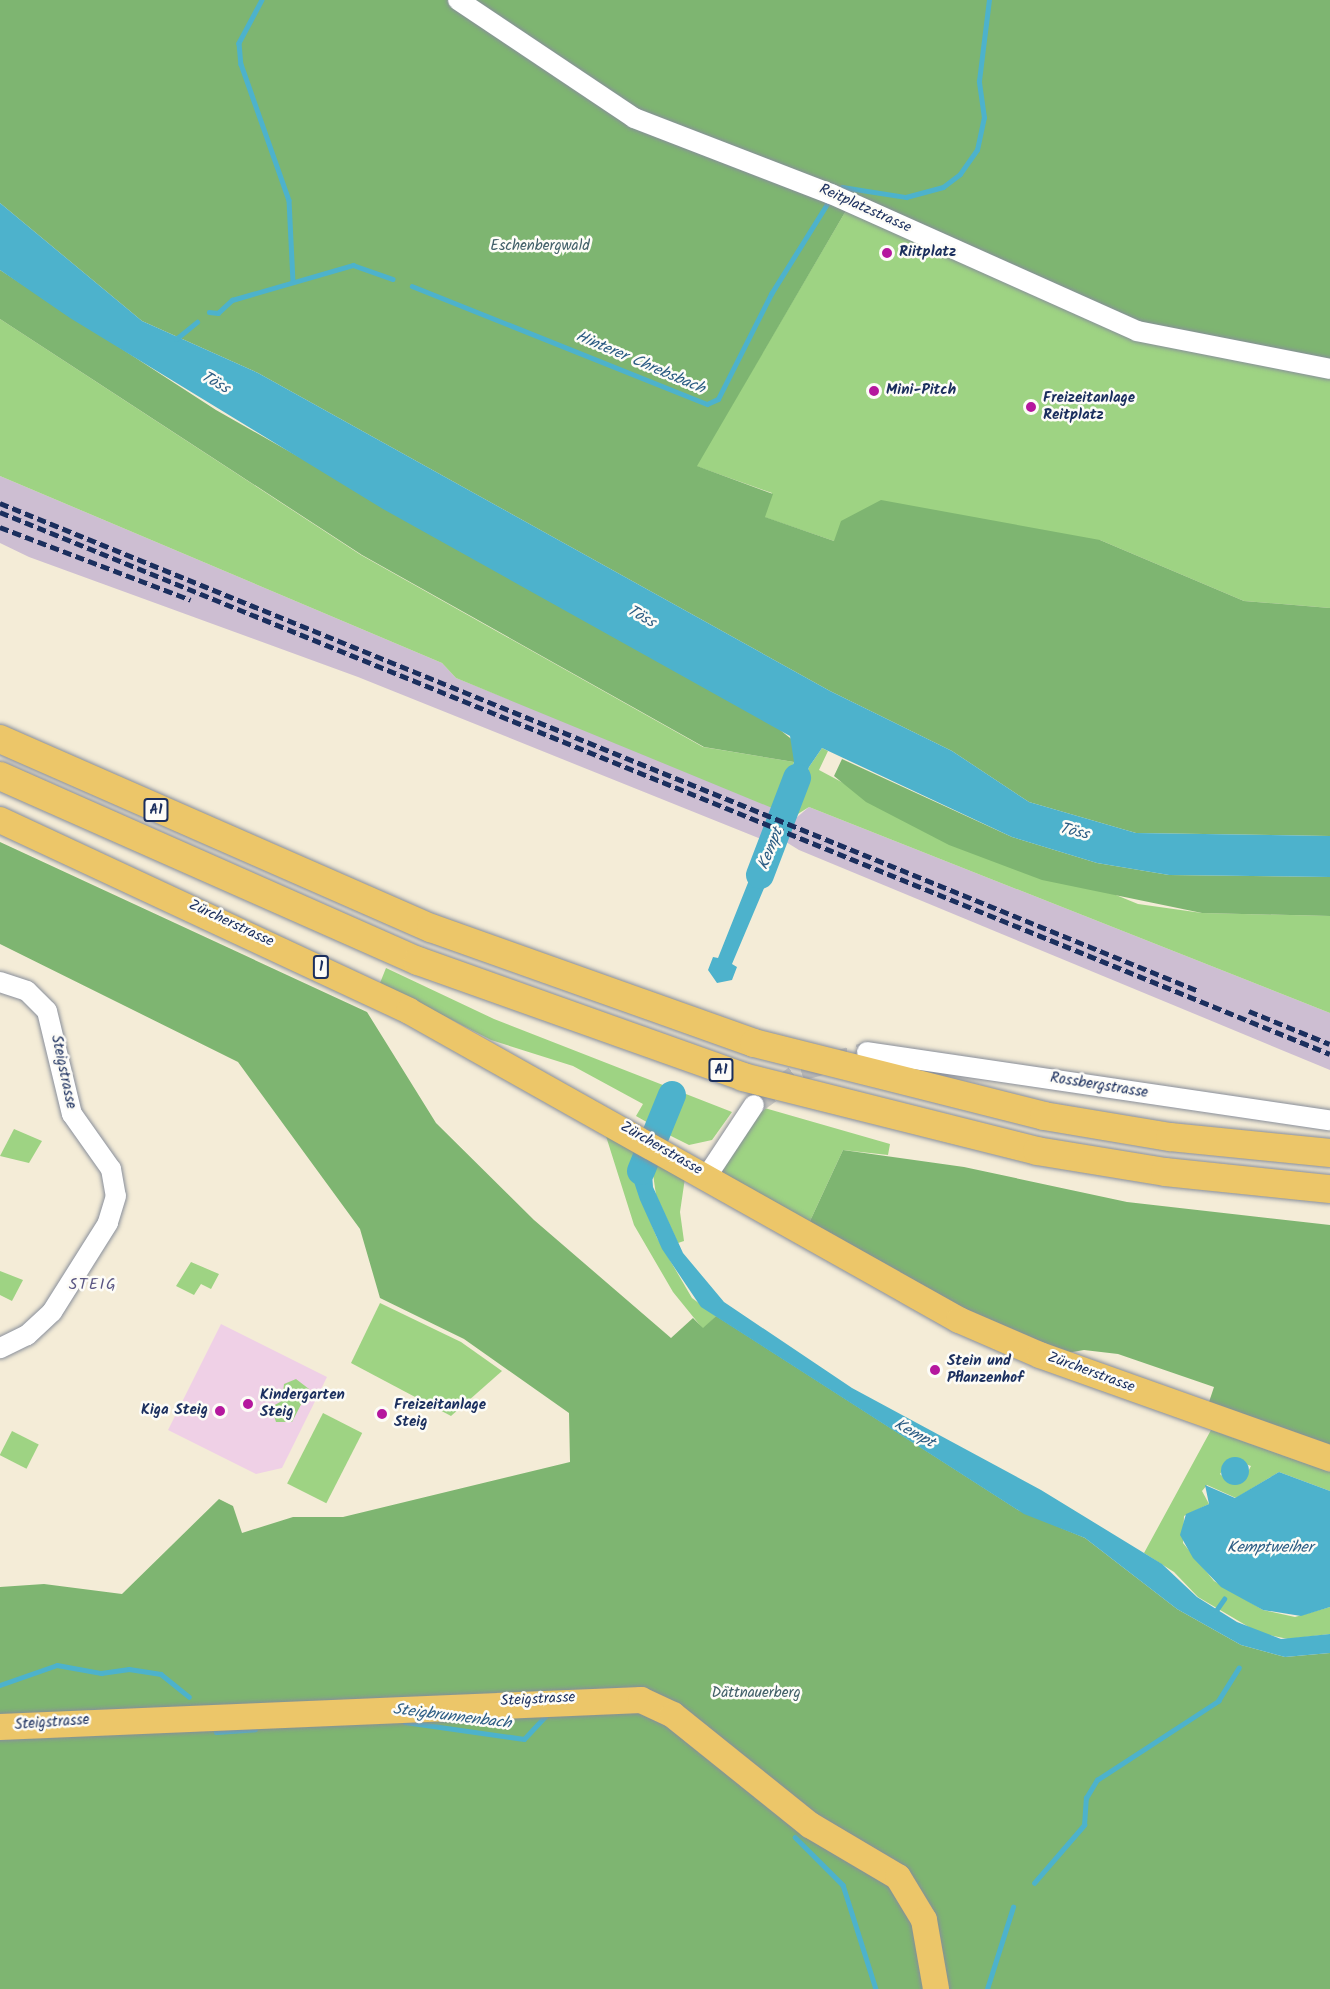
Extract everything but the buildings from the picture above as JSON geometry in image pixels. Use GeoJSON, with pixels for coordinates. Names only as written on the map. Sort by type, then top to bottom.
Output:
{"type":"FeatureCollection","features":[{"type":"Feature","properties":{"kind":"highway","name":"A1"},"geometry":{"type":"LineString","coordinates":[[0,739],[391,912],[723,1034],[1023,1112],[1170,1137],[1330,1153]]}},
{"type":"Feature","properties":{"kind":"highway","name":"A1"},"geometry":{"type":"LineString","coordinates":[[0,776],[408,957],[743,1077],[1037,1151],[1176,1174],[1330,1189]]}},
{"type":"Feature","properties":{"kind":"main road","name":"Zürcherstrasse"},"geometry":{"type":"LineString","coordinates":[[0,820],[363,988],[633,1133],[886,1283],[976,1328],[1330,1458]]}},
{"type":"Feature","properties":{"kind":"main road","name":"Steigstrasse"},"geometry":{"type":"LineString","coordinates":[[0,1727],[640,1700],[673,1715],[810,1825],[898,1877],[922,1914],[936,1989]]}},
{"type":"Feature","properties":{"kind":"street","name":"Reitplatzstrasse"},"geometry":{"type":"LineString","coordinates":[[458,0],[634,118],[831,194],[1137,331],[1330,369]]}},
{"type":"Feature","properties":{"kind":"street","name":"Steigstrasse"},"geometry":{"type":"LineString","coordinates":[[0,982],[27,991],[47,1011],[72,1114],[111,1169],[116,1196],[108,1222],[52,1312],[27,1335],[0,1348]]}},
{"type":"Feature","properties":{"kind":"street","name":"Rossbergstrasse"},"geometry":{"type":"LineString","coordinates":[[867,1052],[1330,1120]]}},
{"type":"Feature","properties":{"kind":"street"},"geometry":{"type":"LineString","coordinates":[[707,1176],[754,1105]]}},
{"type":"Feature","properties":{"kind":"shaded area"},"geometry":{"type":"Polygon","coordinates":[[[0,476],[442,663],[456,678],[775,806],[761,839],[358,677],[29,557],[0,543],[0,476]]]}},
{"type":"Feature","properties":{"kind":"shaded area"},"geometry":{"type":"Polygon","coordinates":[[[809,807],[1330,1013],[1330,1070],[799,850],[786,842],[796,818],[809,807]]]}},
{"type":"Feature","properties":{"kind":"shaded area","name":"Kindergarten Steig"},"geometry":{"type":"Polygon","coordinates":[[[221,1324],[327,1377],[282,1468],[256,1474],[168,1430],[221,1324]]]}},
{"type":"Feature","properties":{"kind":"green space","name":"Eschenbergwald"},"geometry":{"type":"Polygon","coordinates":[[[0,0],[1330,0],[1330,369],[1137,331],[851,202],[697,466],[773,494],[765,517],[834,541],[841,521],[881,500],[1100,540],[1244,601],[1330,608],[1330,836],[1136,833],[1029,802],[952,751],[830,691],[258,373],[142,321],[0,203],[0,0]]]}},
{"type":"Feature","properties":{"kind":"green space","name":"Freizeitanlage Reitplatz"},"geometry":{"type":"Polygon","coordinates":[[[851,202],[1330,369],[1330,608],[1244,601],[1100,540],[834,541],[764,517],[772,493],[696,466],[851,202]]]}},
{"type":"Feature","properties":{"kind":"green space"},"geometry":{"type":"Polygon","coordinates":[[[0,270],[216,410],[779,729],[795,742],[794,762],[704,747],[362,555],[0,319],[0,270]]]}},
{"type":"Feature","properties":{"kind":"green space"},"geometry":{"type":"Polygon","coordinates":[[[0,319],[361,555],[703,747],[794,762],[777,810],[456,678],[442,663],[0,476],[0,319]]]}},
{"type":"Feature","properties":{"kind":"green space"},"geometry":{"type":"Polygon","coordinates":[[[822,748],[828,751],[819,770],[849,786],[1138,904],[1202,913],[1330,916],[1330,1013],[809,807],[793,817],[809,767],[822,748]]]}},
{"type":"Feature","properties":{"kind":"green space"},"geometry":{"type":"Polygon","coordinates":[[[842,759],[1012,837],[1097,863],[1169,875],[1330,877],[1330,916],[1202,913],[1042,880],[949,845],[866,802],[834,776],[842,759]]]}},
{"type":"Feature","properties":{"kind":"green space","name":"Dättnauerberg"},"geometry":{"type":"Polygon","coordinates":[[[0,842],[367,1012],[436,1123],[534,1220],[671,1338],[693,1318],[703,1328],[716,1316],[1018,1510],[1085,1538],[1177,1609],[1241,1645],[1285,1657],[1330,1653],[1330,1989],[0,1989],[0,1587],[44,1584],[122,1594],[219,1499],[233,1506],[242,1533],[293,1517],[343,1517],[570,1462],[569,1413],[464,1339],[380,1298],[360,1229],[238,1062],[0,944],[0,842]]]}},
{"type":"Feature","properties":{"kind":"green space"},"geometry":{"type":"Polygon","coordinates":[[[386,968],[494,1019],[732,1112],[712,1140],[689,1145],[665,1133],[677,1102],[670,1095],[652,1125],[636,1116],[643,1104],[573,1066],[491,1040],[380,983],[386,968]]]}},
{"type":"Feature","properties":{"kind":"green space"},"geometry":{"type":"Polygon","coordinates":[[[754,1105],[890,1144],[888,1155],[843,1150],[804,1234],[707,1176],[754,1105]]]}},
{"type":"Feature","properties":{"kind":"green space"},"geometry":{"type":"Polygon","coordinates":[[[14,1129],[42,1141],[29,1163],[0,1156],[14,1129]]]}},
{"type":"Feature","properties":{"kind":"green space"},"geometry":{"type":"Polygon","coordinates":[[[605,1133],[638,1152],[632,1176],[657,1238],[692,1298],[716,1316],[703,1329],[673,1292],[634,1225],[605,1133]]]}},
{"type":"Feature","properties":{"kind":"green space"},"geometry":{"type":"Polygon","coordinates":[[[843,1150],[964,1167],[1127,1202],[1330,1225],[1330,1458],[1205,1414],[1214,1387],[1118,1354],[1084,1350],[1067,1353],[1063,1363],[804,1234],[843,1150]]]}},
{"type":"Feature","properties":{"kind":"green space"},"geometry":{"type":"Polygon","coordinates":[[[651,1160],[685,1178],[680,1212],[684,1241],[678,1243],[656,1195],[651,1160]]]}},
{"type":"Feature","properties":{"kind":"green space"},"geometry":{"type":"Polygon","coordinates":[[[191,1262],[219,1274],[211,1289],[201,1284],[194,1295],[176,1286],[191,1262]]]}},
{"type":"Feature","properties":{"kind":"green space"},"geometry":{"type":"Polygon","coordinates":[[[0,1271],[23,1280],[12,1301],[0,1295],[0,1271]]]}},
{"type":"Feature","properties":{"kind":"green space"},"geometry":{"type":"Polygon","coordinates":[[[380,1303],[461,1342],[502,1371],[451,1416],[351,1363],[380,1303]]]}},
{"type":"Feature","properties":{"kind":"green space"},"geometry":{"type":"Polygon","coordinates":[[[296,1379],[309,1389],[292,1422],[276,1422],[271,1407],[282,1401],[284,1384],[296,1379]]]}},
{"type":"Feature","properties":{"kind":"green space"},"geometry":{"type":"Polygon","coordinates":[[[323,1413],[362,1433],[326,1503],[287,1483],[323,1413]]]}},
{"type":"Feature","properties":{"kind":"green space"},"geometry":{"type":"Polygon","coordinates":[[[1211,1430],[1330,1472],[1330,1491],[1279,1472],[1236,1498],[1207,1485],[1202,1491],[1209,1504],[1184,1516],[1183,1543],[1214,1581],[1263,1610],[1295,1617],[1330,1607],[1330,1634],[1288,1639],[1259,1633],[1198,1597],[1174,1572],[1144,1553],[1211,1430]],[[1231,1459],[1220,1474],[1231,1484],[1243,1481],[1251,1466],[1231,1459]]]}},
{"type":"Feature","properties":{"kind":"green space"},"geometry":{"type":"Polygon","coordinates":[[[12,1431],[39,1445],[26,1469],[0,1455],[12,1431]]]}},
{"type":"Feature","properties":{"kind":"water","name":"Töss"},"geometry":{"type":"Polygon","coordinates":[[[0,203],[142,321],[258,373],[830,691],[952,751],[1029,802],[1136,833],[1330,836],[1330,877],[1169,875],[1097,863],[1012,837],[822,748],[809,767],[793,817],[777,810],[794,762],[790,736],[383,509],[70,318],[0,270],[0,203]]]}},
{"type":"Feature","properties":{"kind":"water"},"geometry":{"type":"Polygon","coordinates":[[[767,835],[784,841],[732,964],[737,967],[732,980],[717,983],[708,970],[713,957],[718,958],[767,835]]]}},
{"type":"Feature","properties":{"kind":"water"},"geometry":{"type":"Polygon","coordinates":[[[666,1096],[677,1102],[665,1133],[652,1125],[666,1096]]]}},
{"type":"Feature","properties":{"kind":"water"},"geometry":{"type":"Polygon","coordinates":[[[638,1152],[651,1160],[653,1187],[683,1253],[724,1302],[852,1388],[1041,1490],[1162,1564],[1197,1597],[1237,1622],[1281,1639],[1330,1634],[1330,1653],[1285,1657],[1241,1645],[1177,1609],[1085,1538],[1024,1514],[701,1307],[662,1249],[640,1200],[632,1176],[638,1152]]]}},
{"type":"Feature","properties":{"kind":"water"},"geometry":{"type":"Polygon","coordinates":[[[1235,1457],[1245,1461],[1249,1471],[1245,1481],[1235,1485],[1225,1481],[1221,1471],[1225,1461],[1235,1457]]]}},
{"type":"Feature","properties":{"kind":"water","name":"Kemptweiher"},"geometry":{"type":"Polygon","coordinates":[[[1279,1472],[1330,1491],[1330,1607],[1301,1616],[1263,1610],[1221,1587],[1193,1558],[1180,1535],[1186,1514],[1209,1504],[1205,1485],[1235,1498],[1279,1472]]]}},
{"type":"Feature","properties":{"kind":"waterway"},"geometry":{"type":"LineString","coordinates":[[262,0],[239,43],[241,64],[289,200],[293,282]]}},
{"type":"Feature","properties":{"kind":"waterway","name":"Hinterer Chrebsbach"},"geometry":{"type":"LineString","coordinates":[[842,187],[906,197],[943,187],[960,174],[977,150],[984,118],[979,81],[989,0]]}},
{"type":"Feature","properties":{"kind":"waterway","name":"Hinterer Chrebsbach"},"geometry":{"type":"LineString","coordinates":[[412,286],[707,404],[718,399],[771,294],[827,204]]}},
{"type":"Feature","properties":{"kind":"waterway","name":"Hinterer Chrebsbach"},"geometry":{"type":"LineString","coordinates":[[209,312],[218,313],[232,300],[353,265],[393,279]]}},
{"type":"Feature","properties":{"kind":"waterway","name":"Hinterer Chrebsbach"},"geometry":{"type":"LineString","coordinates":[[176,339],[197,322]]}},
{"type":"Feature","properties":{"kind":"waterway","name":"Kempt"},"geometry":{"type":"LineString","coordinates":[[760,875],[797,778]]}},
{"type":"Feature","properties":{"kind":"waterway","name":"Kempt"},"geometry":{"type":"LineString","coordinates":[[641,1171],[672,1095]]}},
{"type":"Feature","properties":{"kind":"waterway"},"geometry":{"type":"LineString","coordinates":[[1215,1612],[1224,1599]]}},
{"type":"Feature","properties":{"kind":"waterway","name":"Steigbrunnenbach"},"geometry":{"type":"LineString","coordinates":[[0,1685],[57,1665],[101,1673],[129,1669],[161,1674],[189,1697]]}},
{"type":"Feature","properties":{"kind":"waterway"},"geometry":{"type":"LineString","coordinates":[[1034,1883],[1084,1825],[1086,1798],[1097,1780],[1218,1701],[1239,1668]]}},
{"type":"Feature","properties":{"kind":"waterway","name":"Steigbrunnenbach"},"geometry":{"type":"LineString","coordinates":[[405,1722],[524,1739],[546,1715]]}},
{"type":"Feature","properties":{"kind":"waterway","name":"Steigbrunnenbach"},"geometry":{"type":"LineString","coordinates":[[216,1732],[255,1729]]}},
{"type":"Feature","properties":{"kind":"waterway","name":"Steigbrunnenbach"},"geometry":{"type":"LineString","coordinates":[[795,1837],[843,1885],[876,1989]]}},
{"type":"Feature","properties":{"kind":"waterway"},"geometry":{"type":"LineString","coordinates":[[987,1989],[1013,1907]]}},
{"type":"Feature","properties":{"kind":"tunnel"},"geometry":{"type":"LineString","coordinates":[[754,1105],[801,1071],[867,1052]]}},
{"type":"Feature","properties":{"kind":"railway"},"geometry":{"type":"LineString","coordinates":[[0,503],[1199,991]]}},
{"type":"Feature","properties":{"kind":"railway"},"geometry":{"type":"LineString","coordinates":[[0,512],[1330,1054]]}},
{"type":"Feature","properties":{"kind":"railway"},"geometry":{"type":"LineString","coordinates":[[0,527],[191,600]]}},
{"type":"Feature","properties":{"kind":"railway"},"geometry":{"type":"LineString","coordinates":[[1249,1011],[1330,1044]]}},
{"type":"Feature","properties":{"kind":"place","name":"Riitplatz"},"geometry":{"type":"Point","coordinates":[887,253]}},
{"type":"Feature","properties":{"kind":"place","name":"Mini-Pitch"},"geometry":{"type":"Point","coordinates":[874,391]}},
{"type":"Feature","properties":{"kind":"place","name":"Freizeitanlage Reitplatz"},"geometry":{"type":"Point","coordinates":[1031,407]}},
{"type":"Feature","properties":{"kind":"place","name":"Stein und Pflanzenhof"},"geometry":{"type":"Point","coordinates":[935,1370]}},
{"type":"Feature","properties":{"kind":"place","name":"Kindergarten Steig"},"geometry":{"type":"Point","coordinates":[248,1404]}},
{"type":"Feature","properties":{"kind":"place","name":"Kiga Steig"},"geometry":{"type":"Point","coordinates":[220,1411]}},
{"type":"Feature","properties":{"kind":"place","name":"Freizeitanlage Steig"},"geometry":{"type":"Point","coordinates":[382,1414]}},
{"type":"Feature","properties":{"kind":"district","name":"STEIG"},"geometry":{"type":"Point","coordinates":[93,1285]}}]}
